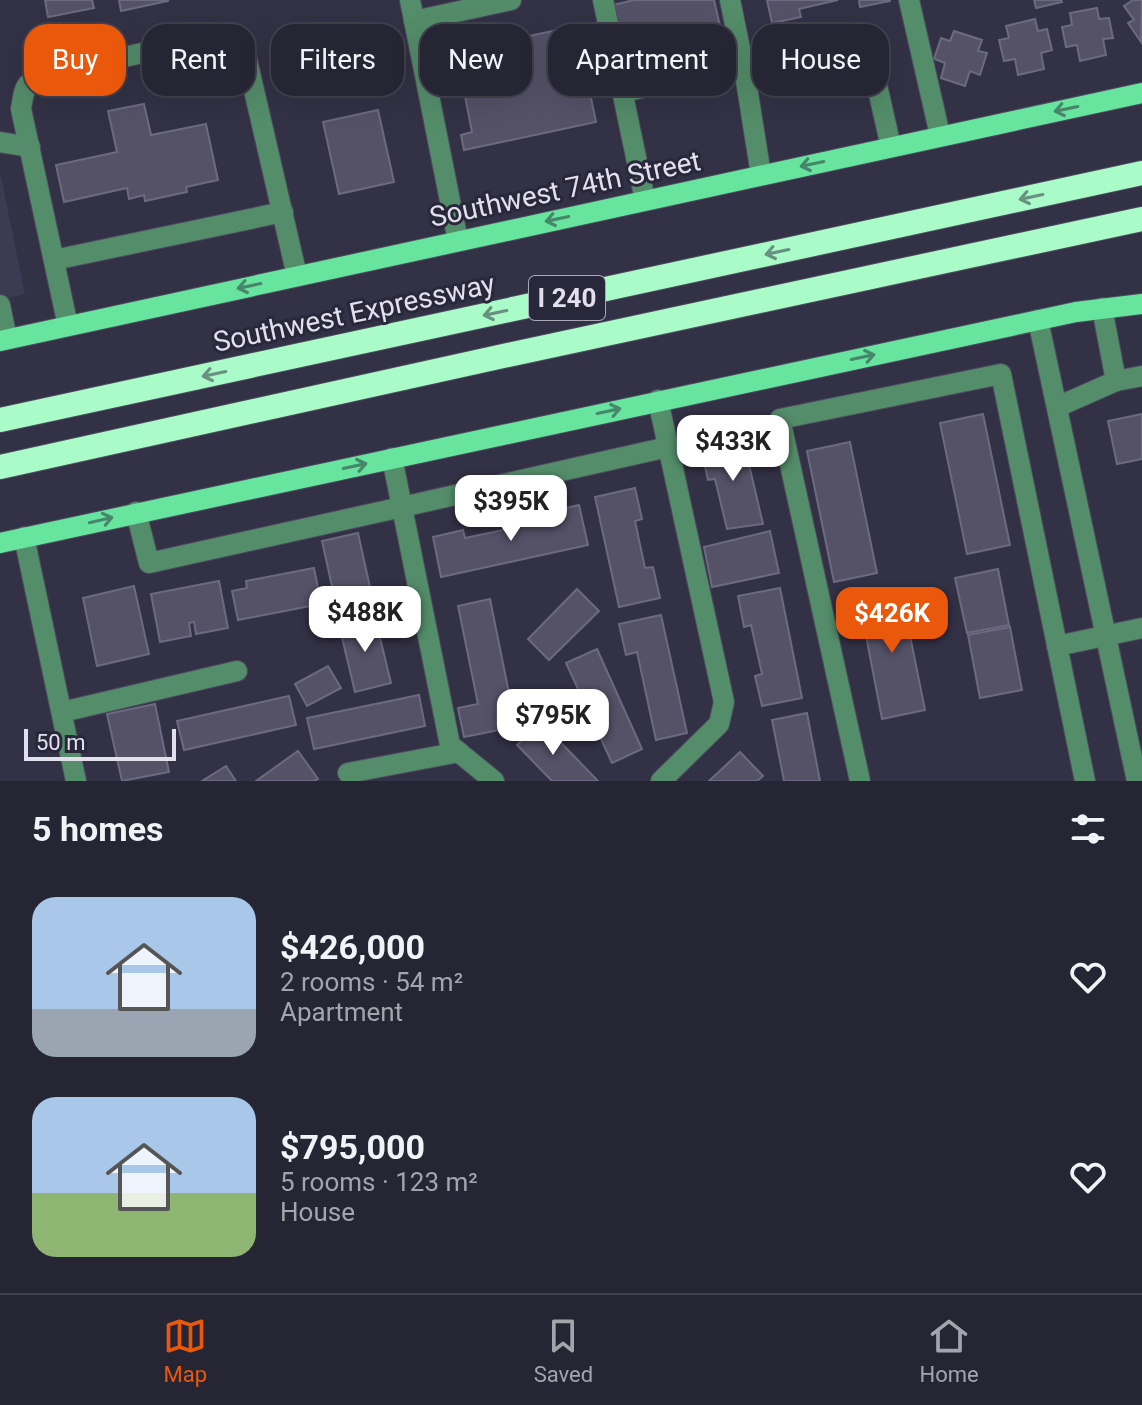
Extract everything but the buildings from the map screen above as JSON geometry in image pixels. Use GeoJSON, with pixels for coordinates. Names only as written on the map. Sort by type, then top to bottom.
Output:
{"type":"FeatureCollection","features":[{"type":"Feature","properties":{"kind":"highway","name":"Southwest Expressway"},"geometry":{"type":"LineString","coordinates":[[0,420],[1142,173]]}},
{"type":"Feature","properties":{"kind":"highway","name":"I 240"},"geometry":{"type":"LineString","coordinates":[[0,467],[523,351],[1138,221]]}},
{"type":"Feature","properties":{"kind":"main road","name":"Southwest 74th Street"},"geometry":{"type":"LineString","coordinates":[[4,340],[1142,93]]}},
{"type":"Feature","properties":{"kind":"main road"},"geometry":{"type":"LineString","coordinates":[[0,543],[1038,320],[1142,304]]}},
{"type":"Feature","properties":{"kind":"street"},"geometry":{"type":"LineString","coordinates":[[410,0],[458,241]]}},
{"type":"Feature","properties":{"kind":"street"},"geometry":{"type":"LineString","coordinates":[[414,21],[511,0]]}},
{"type":"Feature","properties":{"kind":"street"},"geometry":{"type":"LineString","coordinates":[[603,0],[608,24]]}},
{"type":"Feature","properties":{"kind":"street"},"geometry":{"type":"LineString","coordinates":[[730,0],[761,175]]}},
{"type":"Feature","properties":{"kind":"street"},"geometry":{"type":"LineString","coordinates":[[909,0],[940,135]]}},
{"type":"Feature","properties":{"kind":"street"},"geometry":{"type":"LineString","coordinates":[[68,326],[21,109],[24,88],[30,80],[232,33],[242,44],[247,60],[297,276]]}},
{"type":"Feature","properties":{"kind":"street"},"geometry":{"type":"LineString","coordinates":[[736,70],[859,44],[869,50],[891,147]]}},
{"type":"Feature","properties":{"kind":"street"},"geometry":{"type":"LineString","coordinates":[[623,96],[645,200]]}},
{"type":"Feature","properties":{"kind":"street"},"geometry":{"type":"LineString","coordinates":[[0,129],[21,109]]}},
{"type":"Feature","properties":{"kind":"street"},"geometry":{"type":"LineString","coordinates":[[0,142],[30,147]]}},
{"type":"Feature","properties":{"kind":"street"},"geometry":{"type":"LineString","coordinates":[[54,260],[283,212]]}},
{"type":"Feature","properties":{"kind":"street"},"geometry":{"type":"LineString","coordinates":[[0,305],[4,340]]}},
{"type":"Feature","properties":{"kind":"street"},"geometry":{"type":"LineString","coordinates":[[1102,308],[1116,381]]}},
{"type":"Feature","properties":{"kind":"street"},"geometry":{"type":"LineString","coordinates":[[1038,320],[1138,774]]}},
{"type":"Feature","properties":{"kind":"street"},"geometry":{"type":"LineString","coordinates":[[860,781],[780,419],[1001,374],[1085,781]]}},
{"type":"Feature","properties":{"kind":"street"},"geometry":{"type":"LineString","coordinates":[[1057,407],[1116,381],[1142,376]]}},
{"type":"Feature","properties":{"kind":"street"},"geometry":{"type":"LineString","coordinates":[[658,400],[724,702],[719,724],[661,781]]}},
{"type":"Feature","properties":{"kind":"street"},"geometry":{"type":"LineString","coordinates":[[136,512],[149,563],[668,447]]}},
{"type":"Feature","properties":{"kind":"street"},"geometry":{"type":"LineString","coordinates":[[392,458],[450,745],[494,781]]}},
{"type":"Feature","properties":{"kind":"street"},"geometry":{"type":"LineString","coordinates":[[24,537],[76,781]]}},
{"type":"Feature","properties":{"kind":"street"},"geometry":{"type":"LineString","coordinates":[[1057,646],[1142,628]]}},
{"type":"Feature","properties":{"kind":"street"},"geometry":{"type":"LineString","coordinates":[[62,712],[237,671]]}},
{"type":"Feature","properties":{"kind":"street"},"geometry":{"type":"LineString","coordinates":[[348,773],[459,752]]}},
{"type":"Feature","properties":{"kind":"shaded area"},"geometry":{"type":"Polygon","coordinates":[[[0,172],[25,294],[0,300],[0,172]]]}}]}
